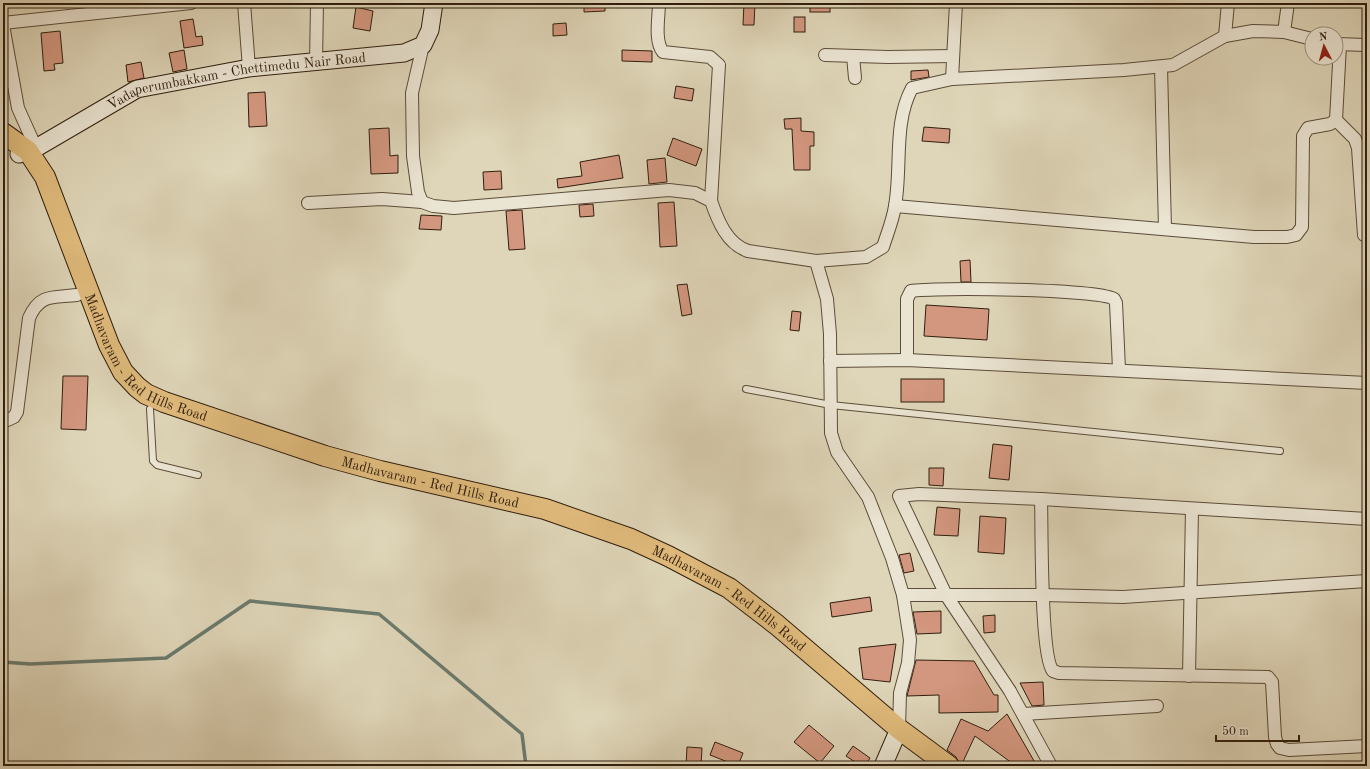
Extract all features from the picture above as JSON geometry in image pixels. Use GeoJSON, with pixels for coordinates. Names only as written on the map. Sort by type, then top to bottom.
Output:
{"type":"FeatureCollection","features":[{"type":"Feature","properties":{"kind":"main road","name":"Madhavaram - Red Hills Road"},"geometry":{"type":"LineString","coordinates":[[3,133],[21,149],[45,177],[109,345],[123,372],[146,394],[325,456],[380,471],[545,509],[637,542],[702,572],[729,588],[776,625],[932,766]]}},
{"type":"Feature","properties":{"kind":"main road","name":"Madhavaram - Red Hills Road"},"geometry":{"type":"LineString","coordinates":[[21,149],[104,364],[122,391],[135,402],[185,423],[347,474],[536,515],[610,538],[646,554],[723,595],[897,733],[949,766]]}},
{"type":"Feature","properties":{"kind":"street"},"geometry":{"type":"LineString","coordinates":[[21,149],[18,108],[3,24],[191,3]]}},
{"type":"Feature","properties":{"kind":"street"},"geometry":{"type":"LineString","coordinates":[[244,3],[249,68]]}},
{"type":"Feature","properties":{"kind":"street"},"geometry":{"type":"LineString","coordinates":[[316,63],[317,3]]}},
{"type":"Feature","properties":{"kind":"street"},"geometry":{"type":"LineString","coordinates":[[422,202],[418,192],[412,156],[412,93],[422,45],[430,30],[434,3]]}},
{"type":"Feature","properties":{"kind":"street"},"geometry":{"type":"LineString","coordinates":[[659,3],[658,41],[663,52],[710,57],[719,65],[711,201],[719,224],[738,248],[748,251],[816,261],[866,257],[883,247],[895,206],[902,116],[906,99],[912,88],[952,79],[1124,70],[1173,65],[1225,36],[1253,31],[1284,32],[1304,37]]}},
{"type":"Feature","properties":{"kind":"street"},"geometry":{"type":"LineString","coordinates":[[952,79],[956,3]]}},
{"type":"Feature","properties":{"kind":"street"},"geometry":{"type":"LineString","coordinates":[[1225,36],[1228,3]]}},
{"type":"Feature","properties":{"kind":"street"},"geometry":{"type":"LineString","coordinates":[[1284,32],[1288,3]]}},
{"type":"Feature","properties":{"kind":"street","name":"Vadaperumbakkam - Chettimedu Nair Road"},"geometry":{"type":"LineString","coordinates":[[21,149],[137,90],[249,68],[316,63],[404,53],[422,45]]}},
{"type":"Feature","properties":{"kind":"street"},"geometry":{"type":"LineString","coordinates":[[1344,45],[1367,45]]}},
{"type":"Feature","properties":{"kind":"street"},"geometry":{"type":"LineString","coordinates":[[825,55],[953,56]]}},
{"type":"Feature","properties":{"kind":"street"},"geometry":{"type":"LineString","coordinates":[[853,56],[855,78]]}},
{"type":"Feature","properties":{"kind":"street"},"geometry":{"type":"LineString","coordinates":[[1337,66],[1336,120],[1355,139],[1358,148],[1364,235]]}},
{"type":"Feature","properties":{"kind":"street"},"geometry":{"type":"LineString","coordinates":[[1161,67],[1165,229]]}},
{"type":"Feature","properties":{"kind":"street"},"geometry":{"type":"LineString","coordinates":[[895,206],[1254,237],[1287,237],[1296,235],[1302,227],[1303,136],[1305,131],[1308,128],[1334,123],[1336,120]]}},
{"type":"Feature","properties":{"kind":"street"},"geometry":{"type":"LineString","coordinates":[[308,203],[382,199],[422,202],[434,206],[454,208],[669,190],[695,192],[711,201]]}},
{"type":"Feature","properties":{"kind":"street"},"geometry":{"type":"LineString","coordinates":[[816,261],[827,299],[830,334],[831,433],[837,452],[868,497],[892,558],[903,596],[910,640],[908,663],[900,693],[897,733],[883,766]]}},
{"type":"Feature","properties":{"kind":"street"},"geometry":{"type":"LineString","coordinates":[[907,360],[907,299],[908,294],[911,291],[1012,290],[1073,292],[1106,296],[1114,299],[1116,303],[1118,369]]}},
{"type":"Feature","properties":{"kind":"street"},"geometry":{"type":"LineString","coordinates":[[3,422],[14,416],[17,412],[30,318],[34,306],[46,299],[77,295]]}},
{"type":"Feature","properties":{"kind":"street"},"geometry":{"type":"LineString","coordinates":[[830,361],[907,360],[1118,369],[1367,383]]}},
{"type":"Feature","properties":{"kind":"street"},"geometry":{"type":"LineString","coordinates":[[1051,766],[1023,714],[946,595],[899,496],[919,494],[1041,499],[1367,519]]}},
{"type":"Feature","properties":{"kind":"street"},"geometry":{"type":"LineString","coordinates":[[1041,499],[1043,595],[1048,660],[1053,671],[1059,673],[1263,677],[1270,679],[1272,682],[1275,737],[1276,744],[1280,748],[1289,750],[1367,746]]}},
{"type":"Feature","properties":{"kind":"street"},"geometry":{"type":"LineString","coordinates":[[1189,676],[1192,509]]}},
{"type":"Feature","properties":{"kind":"street"},"geometry":{"type":"LineString","coordinates":[[903,596],[1043,595],[1123,597],[1367,581]]}},
{"type":"Feature","properties":{"kind":"street"},"geometry":{"type":"LineString","coordinates":[[1023,714],[1157,706]]}},
{"type":"Feature","properties":{"kind":"lane"},"geometry":{"type":"LineString","coordinates":[[746,389],[831,404],[1280,451]]}},
{"type":"Feature","properties":{"kind":"lane"},"geometry":{"type":"LineString","coordinates":[[150,408],[153,461],[157,465],[198,475]]}},
{"type":"Feature","properties":{"kind":"building"},"geometry":{"type":"Polygon","coordinates":[[[584,3],[605,3],[605,11],[584,12],[584,3]]]}},
{"type":"Feature","properties":{"kind":"building"},"geometry":{"type":"Polygon","coordinates":[[[744,3],[755,3],[754,25],[743,25],[744,3]]]}},
{"type":"Feature","properties":{"kind":"building"},"geometry":{"type":"Polygon","coordinates":[[[810,3],[830,3],[830,12],[810,12],[810,3]]]}},
{"type":"Feature","properties":{"kind":"building"},"geometry":{"type":"Polygon","coordinates":[[[356,7],[373,11],[370,31],[353,28],[356,7]]]}},
{"type":"Feature","properties":{"kind":"building"},"geometry":{"type":"Polygon","coordinates":[[[794,17],[805,17],[805,32],[794,32],[794,17]]]}},
{"type":"Feature","properties":{"kind":"building"},"geometry":{"type":"Polygon","coordinates":[[[193,19],[196,37],[202,36],[203,45],[184,48],[180,21],[193,19]]]}},
{"type":"Feature","properties":{"kind":"building"},"geometry":{"type":"Polygon","coordinates":[[[566,23],[567,35],[553,36],[553,24],[566,23]]]}},
{"type":"Feature","properties":{"kind":"building"},"geometry":{"type":"Polygon","coordinates":[[[60,31],[63,63],[54,64],[55,70],[44,71],[41,33],[60,31]]]}},
{"type":"Feature","properties":{"kind":"building"},"geometry":{"type":"Polygon","coordinates":[[[184,50],[187,69],[173,72],[169,53],[184,50]]]}},
{"type":"Feature","properties":{"kind":"building"},"geometry":{"type":"Polygon","coordinates":[[[622,50],[652,51],[652,62],[622,61],[622,50]]]}},
{"type":"Feature","properties":{"kind":"building"},"geometry":{"type":"Polygon","coordinates":[[[141,62],[144,78],[128,82],[126,65],[141,62]]]}},
{"type":"Feature","properties":{"kind":"building"},"geometry":{"type":"Polygon","coordinates":[[[928,70],[929,77],[911,80],[911,71],[928,70]]]}},
{"type":"Feature","properties":{"kind":"building"},"geometry":{"type":"Polygon","coordinates":[[[676,86],[694,89],[692,101],[674,98],[676,86]]]}},
{"type":"Feature","properties":{"kind":"building"},"geometry":{"type":"Polygon","coordinates":[[[265,92],[267,126],[249,127],[248,93],[265,92]]]}},
{"type":"Feature","properties":{"kind":"building"},"geometry":{"type":"Polygon","coordinates":[[[801,118],[801,131],[814,132],[814,146],[810,146],[810,170],[794,170],[792,129],[785,129],[784,119],[801,118]]]}},
{"type":"Feature","properties":{"kind":"building"},"geometry":{"type":"Polygon","coordinates":[[[924,127],[950,129],[949,143],[922,141],[924,127]]]}},
{"type":"Feature","properties":{"kind":"building"},"geometry":{"type":"Polygon","coordinates":[[[389,128],[390,156],[398,155],[398,173],[371,174],[369,129],[389,128]]]}},
{"type":"Feature","properties":{"kind":"building"},"geometry":{"type":"Polygon","coordinates":[[[673,138],[702,149],[696,166],[667,155],[673,138]]]}},
{"type":"Feature","properties":{"kind":"building"},"geometry":{"type":"Polygon","coordinates":[[[619,155],[623,178],[558,188],[557,179],[582,176],[580,162],[619,155]]]}},
{"type":"Feature","properties":{"kind":"building"},"geometry":{"type":"Polygon","coordinates":[[[665,158],[667,182],[649,184],[647,160],[665,158]]]}},
{"type":"Feature","properties":{"kind":"building"},"geometry":{"type":"Polygon","coordinates":[[[501,171],[502,189],[484,190],[483,172],[501,171]]]}},
{"type":"Feature","properties":{"kind":"building"},"geometry":{"type":"Polygon","coordinates":[[[674,202],[677,246],[660,247],[658,203],[674,202]]]}},
{"type":"Feature","properties":{"kind":"building"},"geometry":{"type":"Polygon","coordinates":[[[593,204],[594,216],[580,217],[579,205],[593,204]]]}},
{"type":"Feature","properties":{"kind":"building"},"geometry":{"type":"Polygon","coordinates":[[[522,210],[525,249],[509,250],[506,211],[522,210]]]}},
{"type":"Feature","properties":{"kind":"building"},"geometry":{"type":"Polygon","coordinates":[[[421,215],[442,216],[441,230],[419,229],[421,215]]]}},
{"type":"Feature","properties":{"kind":"building"},"geometry":{"type":"Polygon","coordinates":[[[970,260],[971,282],[961,282],[960,261],[970,260]]]}},
{"type":"Feature","properties":{"kind":"building"},"geometry":{"type":"Polygon","coordinates":[[[687,284],[692,314],[682,316],[677,285],[687,284]]]}},
{"type":"Feature","properties":{"kind":"building"},"geometry":{"type":"Polygon","coordinates":[[[926,305],[989,309],[987,340],[924,336],[926,305]]]}},
{"type":"Feature","properties":{"kind":"building"},"geometry":{"type":"Polygon","coordinates":[[[792,311],[801,312],[799,331],[790,330],[792,311]]]}},
{"type":"Feature","properties":{"kind":"building"},"geometry":{"type":"Polygon","coordinates":[[[63,376],[88,376],[86,430],[61,429],[63,376]]]}},
{"type":"Feature","properties":{"kind":"building"},"geometry":{"type":"Polygon","coordinates":[[[901,379],[944,379],[944,402],[901,402],[901,379]]]}},
{"type":"Feature","properties":{"kind":"building"},"geometry":{"type":"Polygon","coordinates":[[[993,444],[1012,446],[1009,480],[989,478],[993,444]]]}},
{"type":"Feature","properties":{"kind":"building"},"geometry":{"type":"Polygon","coordinates":[[[929,468],[944,468],[943,486],[929,485],[929,468]]]}},
{"type":"Feature","properties":{"kind":"building"},"geometry":{"type":"Polygon","coordinates":[[[937,507],[960,509],[958,536],[934,535],[937,507]]]}},
{"type":"Feature","properties":{"kind":"building"},"geometry":{"type":"Polygon","coordinates":[[[980,516],[1006,518],[1004,554],[978,552],[980,516]]]}},
{"type":"Feature","properties":{"kind":"building"},"geometry":{"type":"Polygon","coordinates":[[[910,553],[914,571],[904,573],[899,555],[910,553]]]}},
{"type":"Feature","properties":{"kind":"building"},"geometry":{"type":"Polygon","coordinates":[[[870,597],[872,611],[832,617],[830,603],[870,597]]]}},
{"type":"Feature","properties":{"kind":"building"},"geometry":{"type":"Polygon","coordinates":[[[941,611],[941,633],[917,634],[913,612],[941,611]]]}},
{"type":"Feature","properties":{"kind":"building"},"geometry":{"type":"Polygon","coordinates":[[[995,615],[995,632],[984,633],[983,616],[995,615]]]}},
{"type":"Feature","properties":{"kind":"building"},"geometry":{"type":"Polygon","coordinates":[[[896,644],[890,682],[863,679],[859,648],[896,644]]]}},
{"type":"Feature","properties":{"kind":"building"},"geometry":{"type":"Polygon","coordinates":[[[916,660],[974,661],[994,695],[998,695],[998,712],[939,713],[939,695],[907,696],[916,660]]]}},
{"type":"Feature","properties":{"kind":"building"},"geometry":{"type":"Polygon","coordinates":[[[1043,682],[1044,705],[1032,706],[1020,683],[1043,682]]]}},
{"type":"Feature","properties":{"kind":"building"},"geometry":{"type":"Polygon","coordinates":[[[1007,714],[1037,766],[1016,766],[975,736],[961,766],[956,757],[947,750],[961,719],[988,731],[1007,714]]]}},
{"type":"Feature","properties":{"kind":"building"},"geometry":{"type":"Polygon","coordinates":[[[809,725],[834,746],[820,763],[794,742],[809,725]]]}},
{"type":"Feature","properties":{"kind":"building"},"geometry":{"type":"Polygon","coordinates":[[[715,742],[743,753],[738,766],[710,755],[715,742]]]}},
{"type":"Feature","properties":{"kind":"building"},"geometry":{"type":"Polygon","coordinates":[[[853,746],[870,758],[865,766],[861,766],[846,756],[853,746]]]}},
{"type":"Feature","properties":{"kind":"building"},"geometry":{"type":"Polygon","coordinates":[[[687,747],[702,748],[701,766],[686,766],[687,747]]]}},
{"type":"Feature","properties":{"kind":"waterway"},"geometry":{"type":"LineString","coordinates":[[3,662],[30,664],[166,658],[250,601],[379,614],[522,734],[526,766]]}}]}
